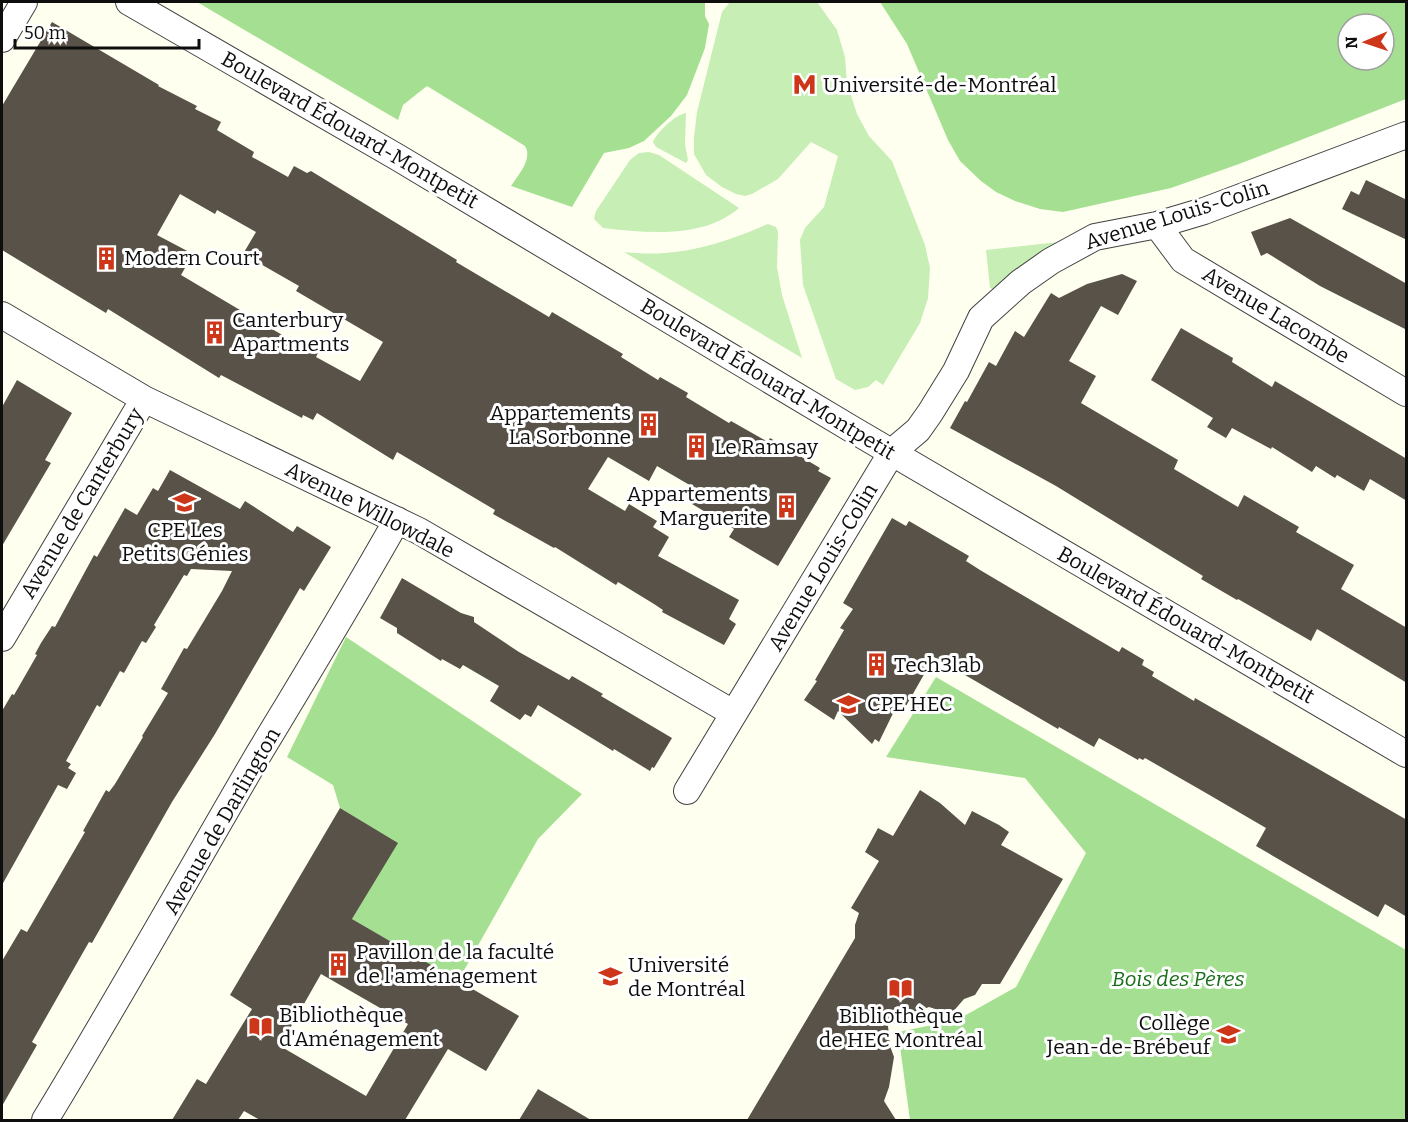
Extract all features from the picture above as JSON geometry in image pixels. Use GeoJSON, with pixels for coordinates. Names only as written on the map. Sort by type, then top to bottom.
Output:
{"type":"FeatureCollection","features":[{"type":"Feature","properties":{"kind":"street"},"geometry":{"type":"LineString","coordinates":[[2,39],[24,2]]}},
{"type":"Feature","properties":{"kind":"street","name":"Boulevard Édouard-Montpetit"},"geometry":{"type":"LineString","coordinates":[[129,2],[407,163],[892,452],[1407,754]]}},
{"type":"Feature","properties":{"kind":"street","name":"Avenue Louis-Colin"},"geometry":{"type":"LineString","coordinates":[[687,791],[892,452],[918,430],[930,413],[956,371],[981,318],[1021,282],[1051,261],[1095,237],[1157,225],[1204,211],[1407,135]]}},
{"type":"Feature","properties":{"kind":"street","name":"Avenue Lacombe"},"geometry":{"type":"LineString","coordinates":[[1157,225],[1182,260],[1407,393]]}},
{"type":"Feature","properties":{"kind":"street","name":"Avenue Willowdale"},"geometry":{"type":"LineString","coordinates":[[2,315],[144,399],[397,520],[733,713]]}},
{"type":"Feature","properties":{"kind":"street","name":"Avenue de Canterbury"},"geometry":{"type":"LineString","coordinates":[[2,638],[144,399]]}},
{"type":"Feature","properties":{"kind":"street","name":"Avenue de Darlington"},"geometry":{"type":"LineString","coordinates":[[45,1120],[325,647],[397,520]]}},
{"type":"Feature","properties":{"kind":"green space"},"geometry":{"type":"Polygon","coordinates":[[[197,2],[705,2],[705,16],[709,24],[705,48],[687,95],[671,116],[644,141],[629,148],[604,153],[572,207],[511,186],[526,161],[525,146],[427,86],[403,105],[398,120],[197,2]]]}},
{"type":"Feature","properties":{"kind":"green space"},"geometry":{"type":"Polygon","coordinates":[[[730,2],[817,2],[837,30],[845,57],[847,83],[857,114],[869,136],[892,161],[925,245],[930,268],[928,298],[920,323],[883,385],[876,380],[868,387],[855,390],[836,379],[803,285],[800,240],[805,228],[824,207],[838,156],[811,142],[778,179],[745,196],[722,187],[706,175],[694,154],[697,112],[722,12],[730,2]]]}},
{"type":"Feature","properties":{"kind":"green space"},"geometry":{"type":"Polygon","coordinates":[[[880,2],[1406,2],[1406,99],[1171,188],[1063,212],[1040,209],[996,192],[981,181],[960,161],[948,140],[907,44],[880,2]]]}},
{"type":"Feature","properties":{"kind":"green space"},"geometry":{"type":"Polygon","coordinates":[[[686,113],[685,144],[688,160],[686,163],[656,147],[653,142],[667,125],[686,113]]]}},
{"type":"Feature","properties":{"kind":"green space"},"geometry":{"type":"Polygon","coordinates":[[[649,152],[659,155],[739,208],[725,218],[692,229],[656,232],[603,228],[594,219],[596,211],[630,160],[639,153],[649,152]]]}},
{"type":"Feature","properties":{"kind":"green space"},"geometry":{"type":"Polygon","coordinates":[[[768,224],[776,227],[778,232],[777,267],[782,295],[802,358],[624,252],[662,253],[698,248],[768,224]]]}},
{"type":"Feature","properties":{"kind":"green space"},"geometry":{"type":"Polygon","coordinates":[[[1059,242],[1022,265],[995,290],[990,288],[986,250],[1059,242]]]}},
{"type":"Feature","properties":{"kind":"green space"},"geometry":{"type":"Polygon","coordinates":[[[346,637],[582,794],[538,839],[458,981],[352,919],[397,843],[340,808],[333,785],[287,757],[346,637]]]}},
{"type":"Feature","properties":{"kind":"green space","name":"Bois des Pères"},"geometry":{"type":"Polygon","coordinates":[[[936,677],[1406,950],[1406,1120],[910,1120],[898,1032],[957,1020],[1016,987],[1086,853],[1025,778],[886,757],[936,677]]]}},
{"type":"Feature","properties":{"kind":"building"},"geometry":{"type":"Polygon","coordinates":[[[52,22],[158,86],[197,106],[195,109],[221,122],[217,130],[254,152],[252,157],[288,177],[294,166],[307,173],[311,171],[549,317],[552,312],[623,354],[621,357],[658,380],[660,377],[688,393],[686,397],[729,423],[731,421],[768,442],[770,438],[820,468],[818,471],[831,478],[778,566],[729,537],[734,529],[687,501],[693,487],[657,466],[649,481],[608,457],[588,489],[625,511],[629,504],[657,521],[653,527],[669,537],[658,556],[739,600],[729,619],[736,624],[724,645],[662,612],[663,610],[618,582],[616,585],[555,547],[493,514],[495,510],[397,452],[393,460],[317,413],[313,420],[303,415],[302,418],[221,375],[219,378],[108,309],[106,313],[2,250],[2,106],[52,22]],[[180,194],[157,235],[193,254],[181,275],[294,342],[296,338],[319,351],[316,357],[360,381],[383,342],[296,291],[299,286],[243,254],[256,232],[217,210],[215,214],[180,194]]]}},
{"type":"Feature","properties":{"kind":"building"},"geometry":{"type":"Polygon","coordinates":[[[1366,180],[1407,200],[1407,240],[1342,209],[1351,191],[1359,195],[1366,180]]]}},
{"type":"Feature","properties":{"kind":"building"},"geometry":{"type":"Polygon","coordinates":[[[1290,218],[1407,284],[1407,330],[1320,286],[1267,253],[1261,256],[1251,232],[1290,218]]]}},
{"type":"Feature","properties":{"kind":"building"},"geometry":{"type":"Polygon","coordinates":[[[1122,274],[1137,281],[1118,315],[1101,306],[1069,361],[1096,376],[1081,403],[1178,460],[1174,469],[1238,507],[1244,495],[1299,527],[1296,532],[1354,565],[1341,589],[1407,628],[1407,683],[1317,629],[1311,641],[1237,600],[1201,579],[1203,576],[1056,486],[950,428],[989,362],[996,366],[1015,331],[1024,337],[1051,293],[1059,298],[1087,284],[1122,274]]]}},
{"type":"Feature","properties":{"kind":"building"},"geometry":{"type":"Polygon","coordinates":[[[1181,328],[1233,358],[1232,362],[1272,387],[1275,381],[1407,459],[1407,501],[1370,479],[1364,491],[1337,475],[1335,478],[1316,466],[1312,472],[1272,447],[1271,449],[1232,428],[1226,438],[1207,427],[1213,418],[1151,380],[1181,328]]]}},
{"type":"Feature","properties":{"kind":"building"},"geometry":{"type":"Polygon","coordinates":[[[17,380],[72,413],[45,460],[51,463],[2,546],[2,407],[17,380]]]}},
{"type":"Feature","properties":{"kind":"building"},"geometry":{"type":"Polygon","coordinates":[[[170,470],[240,509],[245,501],[293,532],[297,526],[331,547],[304,591],[300,588],[215,734],[172,802],[92,943],[89,942],[32,1042],[37,1045],[2,1106],[2,961],[21,929],[27,932],[85,832],[83,831],[106,790],[109,792],[115,784],[143,737],[168,693],[161,689],[232,571],[191,569],[187,576],[184,575],[146,643],[142,641],[124,673],[120,671],[100,707],[97,705],[66,761],[71,764],[68,768],[76,773],[67,789],[58,785],[2,885],[2,711],[37,655],[35,654],[41,643],[52,626],[55,627],[94,555],[97,557],[125,508],[137,515],[153,488],[158,491],[170,470]]]}},
{"type":"Feature","properties":{"kind":"building"},"geometry":{"type":"Polygon","coordinates":[[[892,518],[906,526],[909,521],[969,556],[966,561],[980,570],[1119,652],[1122,647],[1144,660],[1142,665],[1154,672],[1152,676],[1194,701],[1195,698],[1407,820],[1407,917],[1385,904],[1378,917],[1256,846],[1266,828],[1145,758],[1138,760],[1099,738],[1094,747],[1059,727],[1058,729],[934,657],[906,706],[899,701],[879,742],[875,739],[872,744],[838,711],[834,720],[804,700],[817,681],[815,680],[844,630],[840,628],[853,609],[843,603],[892,518]]]}},
{"type":"Feature","properties":{"kind":"building"},"geometry":{"type":"Polygon","coordinates":[[[402,578],[461,613],[474,617],[474,622],[519,652],[569,680],[572,676],[672,738],[654,768],[652,767],[650,771],[614,749],[613,751],[538,705],[531,717],[525,714],[520,720],[490,701],[499,686],[463,665],[460,669],[442,659],[441,661],[397,633],[397,628],[380,618],[402,578]]]}},
{"type":"Feature","properties":{"kind":"building"},"geometry":{"type":"Polygon","coordinates":[[[920,790],[940,803],[965,825],[972,811],[999,825],[1009,832],[1001,845],[1063,879],[1000,984],[982,984],[975,995],[964,999],[951,1014],[929,1007],[888,1026],[890,1046],[894,1057],[884,1101],[896,1120],[747,1120],[855,938],[855,925],[859,913],[851,908],[879,861],[865,852],[878,828],[893,836],[920,790]]]}},
{"type":"Feature","properties":{"kind":"building","name":"Pavillon de la faculté de l'aménagement"},"geometry":{"type":"Polygon","coordinates":[[[340,808],[398,843],[352,919],[519,1016],[486,1071],[448,1049],[405,1120],[260,1120],[244,1111],[238,1120],[172,1120],[197,1079],[206,1084],[252,1009],[230,995],[340,808]],[[321,974],[280,1046],[366,1096],[408,1024],[321,974]]]}},
{"type":"Feature","properties":{"kind":"building"},"geometry":{"type":"Polygon","coordinates":[[[538,1089],[591,1120],[519,1120],[538,1089]]]}},
{"type":"Feature","properties":{"kind":"place","name":"Université-de-Montréal"},"geometry":{"type":"Point","coordinates":[805,85]}},
{"type":"Feature","properties":{"kind":"place","name":"Modern Court"},"geometry":{"type":"Point","coordinates":[106,258]}},
{"type":"Feature","properties":{"kind":"place","name":"Canterbury Apartments"},"geometry":{"type":"Point","coordinates":[214,332]}},
{"type":"Feature","properties":{"kind":"place","name":"Appartements La Sorbonne"},"geometry":{"type":"Point","coordinates":[649,425]}},
{"type":"Feature","properties":{"kind":"place","name":"Le Ramsay"},"geometry":{"type":"Point","coordinates":[696,447]}},
{"type":"Feature","properties":{"kind":"place","name":"CPE Les Petits Génies"},"geometry":{"type":"Point","coordinates":[185,502]}},
{"type":"Feature","properties":{"kind":"place","name":"Appartements Marguerite"},"geometry":{"type":"Point","coordinates":[786,506]}},
{"type":"Feature","properties":{"kind":"place","name":"Tech3lab"},"geometry":{"type":"Point","coordinates":[876,665]}},
{"type":"Feature","properties":{"kind":"place","name":"CPE HEC"},"geometry":{"type":"Point","coordinates":[849,704]}},
{"type":"Feature","properties":{"kind":"place","name":"Pavillon de la faculté de l'aménagement"},"geometry":{"type":"Point","coordinates":[338,964]}},
{"type":"Feature","properties":{"kind":"place","name":"Université de Montréal"},"geometry":{"type":"Point","coordinates":[610,977]}},
{"type":"Feature","properties":{"kind":"place","name":"Bibliothèque de HEC Montréal"},"geometry":{"type":"Point","coordinates":[901,988]}},
{"type":"Feature","properties":{"kind":"place","name":"Bibliothèque d'Aménagement"},"geometry":{"type":"Point","coordinates":[261,1027]}},
{"type":"Feature","properties":{"kind":"place","name":"Collège Jean-de-Brébeuf"},"geometry":{"type":"Point","coordinates":[1228,1035]}}]}
